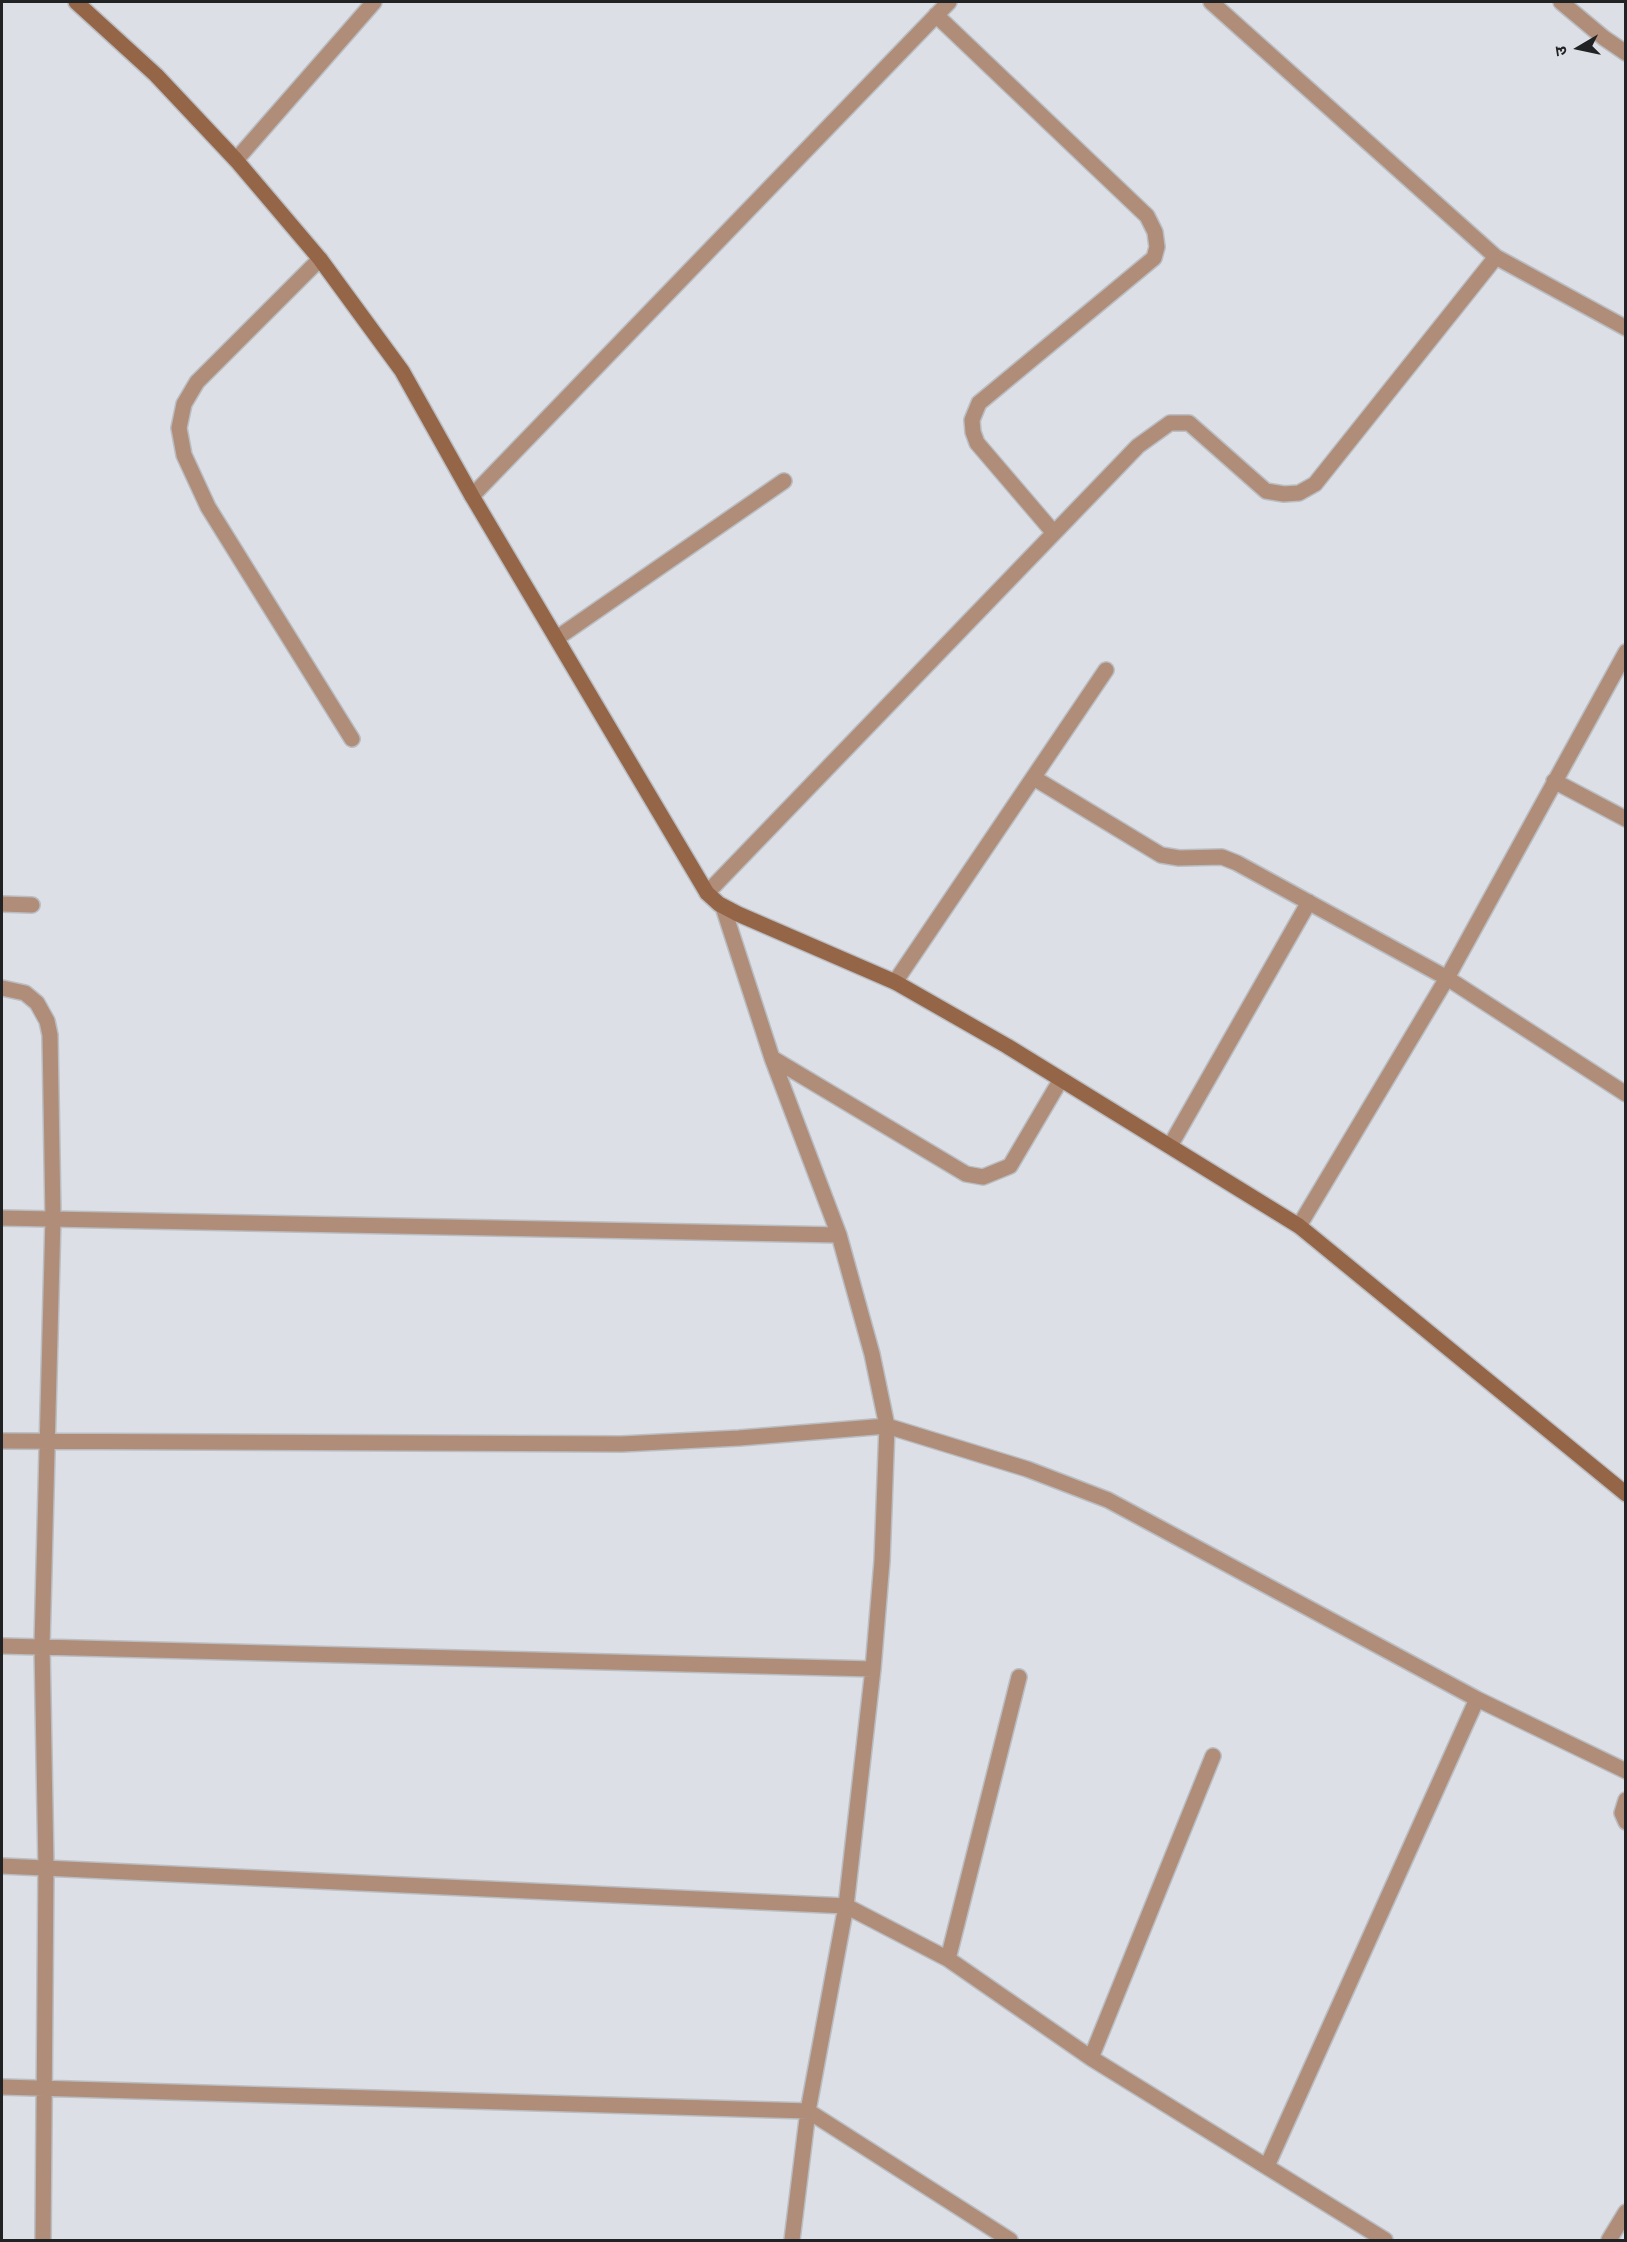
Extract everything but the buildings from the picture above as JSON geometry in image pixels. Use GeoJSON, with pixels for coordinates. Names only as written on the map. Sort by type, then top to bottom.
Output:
{"type":"FeatureCollection","features":[{"type":"Feature","properties":{"kind":"street"},"geometry":{"type":"LineString","coordinates":[[76,2],[156,75],[236,160],[321,259],[402,371],[472,496],[706,893],[723,907],[895,982],[1007,1046],[1060,1081],[1299,1226],[1626,1494]]}},
{"type":"Feature","properties":{"kind":"street"},"geometry":{"type":"LineString","coordinates":[[236,160],[374,2]]}},
{"type":"Feature","properties":{"kind":"street"},"geometry":{"type":"LineString","coordinates":[[472,496],[949,2]]}},
{"type":"Feature","properties":{"kind":"street"},"geometry":{"type":"LineString","coordinates":[[1211,2],[1496,257],[1626,328]]}},
{"type":"Feature","properties":{"kind":"street"},"geometry":{"type":"LineString","coordinates":[[1562,2],[1604,38],[1626,53]]}},
{"type":"Feature","properties":{"kind":"street"},"geometry":{"type":"LineString","coordinates":[[936,15],[1147,216],[1155,232],[1157,247],[1154,258],[979,403],[972,420],[977,443],[1054,533]]}},
{"type":"Feature","properties":{"kind":"street"},"geometry":{"type":"LineString","coordinates":[[706,893],[1138,446],[1170,423],[1189,423],[1266,491],[1284,494],[1299,492],[1315,484],[1496,257]]}},
{"type":"Feature","properties":{"kind":"street"},"geometry":{"type":"LineString","coordinates":[[321,259],[197,382],[184,404],[179,428],[184,455],[208,507],[352,739]]}},
{"type":"Feature","properties":{"kind":"street"},"geometry":{"type":"LineString","coordinates":[[556,638],[784,481]]}},
{"type":"Feature","properties":{"kind":"street"},"geometry":{"type":"LineString","coordinates":[[1299,1226],[1447,978],[1626,652]]}},
{"type":"Feature","properties":{"kind":"street"},"geometry":{"type":"LineString","coordinates":[[895,982],[1106,670]]}},
{"type":"Feature","properties":{"kind":"street"},"geometry":{"type":"LineString","coordinates":[[1034,778],[1161,855],[1179,858],[1222,857],[1237,863],[1447,978],[1626,1094]]}},
{"type":"Feature","properties":{"kind":"street"},"geometry":{"type":"LineString","coordinates":[[1554,781],[1626,819]]}},
{"type":"Feature","properties":{"kind":"street"},"geometry":{"type":"LineString","coordinates":[[1170,1146],[1309,902]]}},
{"type":"Feature","properties":{"kind":"street"},"geometry":{"type":"LineString","coordinates":[[2,904],[32,905]]}},
{"type":"Feature","properties":{"kind":"street"},"geometry":{"type":"LineString","coordinates":[[723,907],[772,1058],[839,1235],[872,1354],[887,1426],[882,1561],[873,1669],[846,1906],[808,2111],[792,2241]]}},
{"type":"Feature","properties":{"kind":"street"},"geometry":{"type":"LineString","coordinates":[[2,988],[24,993],[37,1003],[47,1021],[50,1035],[53,1218],[42,1645],[46,1867],[43,2241]]}},
{"type":"Feature","properties":{"kind":"street"},"geometry":{"type":"LineString","coordinates":[[772,1058],[966,1174],[983,1177],[1010,1166],[1060,1081]]}},
{"type":"Feature","properties":{"kind":"street"},"geometry":{"type":"LineString","coordinates":[[2,1218],[839,1235]]}},
{"type":"Feature","properties":{"kind":"street"},"geometry":{"type":"LineString","coordinates":[[2,1441],[622,1444],[739,1438],[887,1426],[1028,1469],[1108,1500],[1477,1699],[1626,1771]]}},
{"type":"Feature","properties":{"kind":"street"},"geometry":{"type":"LineString","coordinates":[[2,1646],[42,1645],[873,1669]]}},
{"type":"Feature","properties":{"kind":"street"},"geometry":{"type":"LineString","coordinates":[[948,1959],[1019,1677]]}},
{"type":"Feature","properties":{"kind":"street"},"geometry":{"type":"LineString","coordinates":[[1267,2166],[1477,1699]]}},
{"type":"Feature","properties":{"kind":"street"},"geometry":{"type":"LineString","coordinates":[[1091,2058],[1213,1756]]}},
{"type":"Feature","properties":{"kind":"street"},"geometry":{"type":"LineString","coordinates":[[1626,1800],[1622,1813],[1626,1822]]}},
{"type":"Feature","properties":{"kind":"street"},"geometry":{"type":"LineString","coordinates":[[2,1866],[846,1906],[948,1959],[1091,2058],[1385,2241]]}},
{"type":"Feature","properties":{"kind":"street"},"geometry":{"type":"LineString","coordinates":[[2,2087],[808,2111],[1010,2241]]}},
{"type":"Feature","properties":{"kind":"street"},"geometry":{"type":"LineString","coordinates":[[1609,2241],[1626,2212]]}}]}
